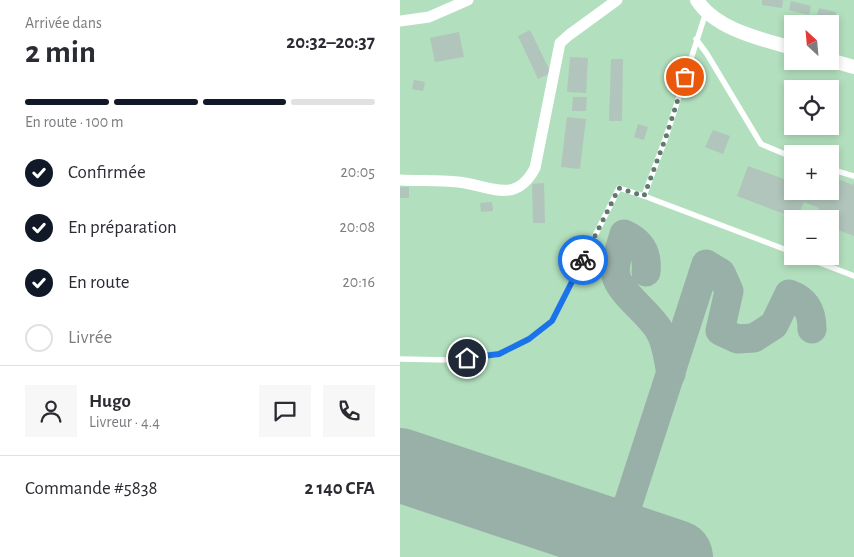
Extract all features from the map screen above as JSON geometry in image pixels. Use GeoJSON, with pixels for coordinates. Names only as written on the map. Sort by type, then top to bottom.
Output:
{"type":"FeatureCollection","features":[{"type":"Feature","properties":{"kind":"street"},"geometry":{"type":"LineString","coordinates":[[400,21],[429,17],[468,0]]}},
{"type":"Feature","properties":{"kind":"street"},"geometry":{"type":"LineString","coordinates":[[400,180],[460,182],[501,191],[518,188],[530,177],[535,168],[560,43],[617,0]]}},
{"type":"Feature","properties":{"kind":"street"},"geometry":{"type":"LineString","coordinates":[[697,0],[714,19],[751,36],[784,46]]}},
{"type":"Feature","properties":{"kind":"street"},"geometry":{"type":"LineString","coordinates":[[839,63],[854,67]]}},
{"type":"Feature","properties":{"kind":"lane"},"geometry":{"type":"LineString","coordinates":[[644,196],[666,137],[706,12]]}},
{"type":"Feature","properties":{"kind":"lane"},"geometry":{"type":"LineString","coordinates":[[696,40],[707,54],[761,144],[784,154]]}},
{"type":"Feature","properties":{"kind":"lane"},"geometry":{"type":"LineString","coordinates":[[839,172],[854,176]]}},
{"type":"Feature","properties":{"kind":"lane"},"geometry":{"type":"LineString","coordinates":[[400,359],[451,360],[499,354],[529,339],[552,321],[619,188],[784,249]]}},
{"type":"Feature","properties":{"kind":"lane"},"geometry":{"type":"LineString","coordinates":[[825,265],[854,276]]}},
{"type":"Feature","properties":{"kind":"green space"},"geometry":{"type":"Polygon","coordinates":[[[400,0],[854,0],[854,557],[400,557],[400,0]]]}},
{"type":"Feature","properties":{"kind":"building"},"geometry":{"type":"Polygon","coordinates":[[[762,0],[783,0],[782,8],[762,5],[762,0]]]}},
{"type":"Feature","properties":{"kind":"building"},"geometry":{"type":"Polygon","coordinates":[[[791,1],[811,6],[809,15],[789,10],[791,1]]]}},
{"type":"Feature","properties":{"kind":"building"},"geometry":{"type":"Polygon","coordinates":[[[819,8],[836,12],[835,15],[817,15],[819,8]]]}},
{"type":"Feature","properties":{"kind":"building"},"geometry":{"type":"Polygon","coordinates":[[[530,30],[551,73],[538,79],[518,36],[530,30]]]}},
{"type":"Feature","properties":{"kind":"building"},"geometry":{"type":"Polygon","coordinates":[[[459,32],[464,57],[435,62],[430,38],[459,32]]]}},
{"type":"Feature","properties":{"kind":"building"},"geometry":{"type":"Polygon","coordinates":[[[570,57],[588,58],[586,93],[567,92],[570,57]]]}},
{"type":"Feature","properties":{"kind":"building"},"geometry":{"type":"Polygon","coordinates":[[[611,59],[623,59],[622,121],[609,121],[611,59]]]}},
{"type":"Feature","properties":{"kind":"building"},"geometry":{"type":"Polygon","coordinates":[[[414,80],[425,82],[423,91],[412,89],[414,80]]]}},
{"type":"Feature","properties":{"kind":"building"},"geometry":{"type":"Polygon","coordinates":[[[573,97],[587,97],[586,111],[572,111],[573,97]]]}},
{"type":"Feature","properties":{"kind":"building"},"geometry":{"type":"Polygon","coordinates":[[[567,117],[586,119],[580,169],[561,167],[567,117]]]}},
{"type":"Feature","properties":{"kind":"building"},"geometry":{"type":"Polygon","coordinates":[[[638,124],[648,127],[644,140],[634,137],[638,124]]]}},
{"type":"Feature","properties":{"kind":"building"},"geometry":{"type":"Polygon","coordinates":[[[713,130],[730,136],[723,154],[705,147],[713,130]]]}},
{"type":"Feature","properties":{"kind":"building"},"geometry":{"type":"Polygon","coordinates":[[[748,166],[784,179],[784,200],[839,200],[839,180],[853,185],[854,181],[854,236],[839,230],[839,210],[818,210],[819,208],[804,202],[801,210],[784,210],[784,214],[737,196],[748,166]]]}},
{"type":"Feature","properties":{"kind":"building"},"geometry":{"type":"Polygon","coordinates":[[[544,183],[545,223],[533,223],[532,184],[544,183]]]}},
{"type":"Feature","properties":{"kind":"building"},"geometry":{"type":"Polygon","coordinates":[[[400,187],[409,187],[409,198],[400,198],[400,187]]]}},
{"type":"Feature","properties":{"kind":"building"},"geometry":{"type":"Polygon","coordinates":[[[492,202],[493,211],[481,212],[480,203],[492,202]]]}},
{"type":"Feature","properties":{"kind":"taxiway"},"geometry":{"type":"LineString","coordinates":[[646,272],[645,254],[635,241],[624,234],[616,260],[616,276],[623,289],[649,317],[662,335],[671,374]]}},
{"type":"Feature","properties":{"kind":"taxiway"},"geometry":{"type":"LineString","coordinates":[[648,548],[631,520],[627,507],[706,264],[721,273],[729,291],[720,331],[737,339],[754,338],[774,325],[789,294],[800,300],[807,307],[811,317],[812,329]]}},
{"type":"Feature","properties":{"kind":"taxiway"},"geometry":{"type":"LineString","coordinates":[[584,526],[603,520],[627,507]]}},
{"type":"Feature","properties":{"kind":"runway"},"geometry":{"type":"LineString","coordinates":[[400,465],[676,557]]}},
{"type":"Feature","properties":{"kind":"way so far"},"geometry":{"type":"LineString","coordinates":[[583,260],[619,188],[644,196],[666,137],[685,77]]}},
{"type":"Feature","properties":{"kind":"route"},"geometry":{"type":"LineString","coordinates":[[467,358],[499,354],[529,339],[552,321],[583,260]]}}]}
